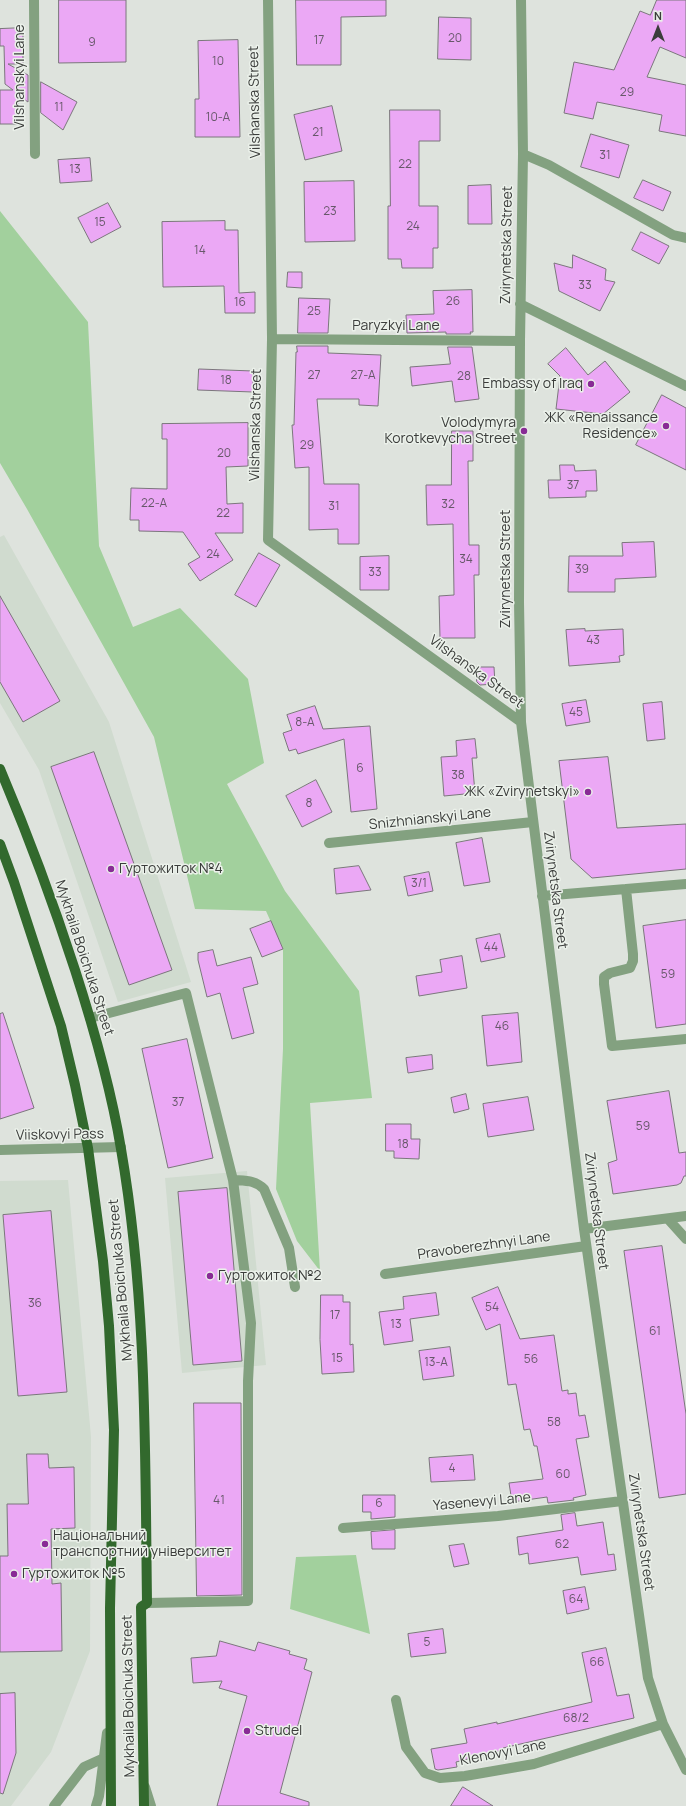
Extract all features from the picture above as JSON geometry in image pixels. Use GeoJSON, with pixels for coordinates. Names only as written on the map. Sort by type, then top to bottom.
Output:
{"type":"FeatureCollection","features":[{"type":"Feature","properties":{"kind":"main road","name":"Mykhaila Boichuka Street"},"geometry":{"type":"LineString","coordinates":[[0,769],[41,872],[90,1018],[106,1078],[121,1147],[136,1261],[142,1330],[145,1428],[147,1603],[142,1607],[144,1806]]}},
{"type":"Feature","properties":{"kind":"main road","name":"Mykhaila Boichuka Street"},"geometry":{"type":"LineString","coordinates":[[0,844],[22,904],[61,1026],[76,1085],[88,1148],[103,1261],[109,1326],[114,1430],[110,1608],[112,1701],[111,1806]]}},
{"type":"Feature","properties":{"kind":"street","name":"Vilshanskyi Lane"},"geometry":{"type":"LineString","coordinates":[[34,0],[35,154]]}},
{"type":"Feature","properties":{"kind":"street","name":"Vilshanska Street"},"geometry":{"type":"LineString","coordinates":[[268,0],[272,339],[268,540],[521,722]]}},
{"type":"Feature","properties":{"kind":"street","name":"Zvirynetska Street"},"geometry":{"type":"LineString","coordinates":[[521,0],[523,154],[520,304],[519,602],[521,722],[586,1246],[648,1678],[663,1724],[686,1770]]}},
{"type":"Feature","properties":{"kind":"street"},"geometry":{"type":"LineString","coordinates":[[523,154],[549,165],[673,235],[686,238]]}},
{"type":"Feature","properties":{"kind":"street"},"geometry":{"type":"LineString","coordinates":[[520,304],[686,386]]}},
{"type":"Feature","properties":{"kind":"street","name":"Paryzkyi Lane"},"geometry":{"type":"LineString","coordinates":[[272,339],[520,341]]}},
{"type":"Feature","properties":{"kind":"street","name":"Snizhnianskyi Lane"},"geometry":{"type":"LineString","coordinates":[[329,843],[533,822]]}},
{"type":"Feature","properties":{"kind":"street"},"geometry":{"type":"LineString","coordinates":[[542,896],[686,884]]}},
{"type":"Feature","properties":{"kind":"street"},"geometry":{"type":"LineString","coordinates":[[626,889],[634,954],[633,961],[630,968],[610,973],[604,977],[612,1046],[686,1039]]}},
{"type":"Feature","properties":{"kind":"street"},"geometry":{"type":"LineString","coordinates":[[90,1018],[186,993],[233,1180],[251,1324],[248,1381],[248,1601],[147,1603]]}},
{"type":"Feature","properties":{"kind":"street","name":"Viiskovyi Pass"},"geometry":{"type":"LineString","coordinates":[[0,1150],[121,1147]]}},
{"type":"Feature","properties":{"kind":"street"},"geometry":{"type":"LineString","coordinates":[[233,1180],[253,1181],[264,1190],[289,1248],[295,1287]]}},
{"type":"Feature","properties":{"kind":"street"},"geometry":{"type":"LineString","coordinates":[[584,1229],[686,1216]]}},
{"type":"Feature","properties":{"kind":"street"},"geometry":{"type":"LineString","coordinates":[[668,1219],[686,1239]]}},
{"type":"Feature","properties":{"kind":"street","name":"Pravoberezhnyi Lane"},"geometry":{"type":"LineString","coordinates":[[385,1274],[586,1246]]}},
{"type":"Feature","properties":{"kind":"street","name":"Yasenevyi Lane"},"geometry":{"type":"LineString","coordinates":[[343,1528],[498,1516],[622,1501]]}},
{"type":"Feature","properties":{"kind":"street","name":"Klenovyi Lane"},"geometry":{"type":"LineString","coordinates":[[396,1700],[406,1747],[425,1773],[440,1778],[465,1776],[534,1764],[663,1724]]}},
{"type":"Feature","properties":{"kind":"street"},"geometry":{"type":"LineString","coordinates":[[96,1806],[99,1796],[112,1701]]}},
{"type":"Feature","properties":{"kind":"street"},"geometry":{"type":"LineString","coordinates":[[54,1806],[84,1767],[104,1758]]}},
{"type":"Feature","properties":{"kind":"street"},"geometry":{"type":"LineString","coordinates":[[144,1784],[151,1806]]}},
{"type":"Feature","properties":{"kind":"shaded area"},"geometry":{"type":"Polygon","coordinates":[[[4,535],[109,722],[191,982],[118,1002],[39,770],[0,703],[0,537],[4,535]]]}},
{"type":"Feature","properties":{"kind":"shaded area"},"geometry":{"type":"Polygon","coordinates":[[[247,1171],[266,1365],[182,1373],[165,1178],[247,1171]]]}},
{"type":"Feature","properties":{"kind":"shaded area","name":"Національний транспортний університет"},"geometry":{"type":"Polygon","coordinates":[[[68,1180],[91,1437],[90,1651],[51,1752],[11,1806],[0,1806],[0,1181],[68,1180]]]}},
{"type":"Feature","properties":{"kind":"green space"},"geometry":{"type":"Polygon","coordinates":[[[0,211],[88,322],[99,546],[133,627],[180,608],[248,679],[264,763],[227,784],[285,891],[359,991],[372,1098],[310,1103],[320,1271],[297,1241],[276,1189],[283,1049],[283,949],[266,911],[195,909],[154,737],[0,463],[0,211]]]}},
{"type":"Feature","properties":{"kind":"green space"},"geometry":{"type":"Polygon","coordinates":[[[356,1555],[370,1634],[290,1609],[296,1557],[356,1555]]]}},
{"type":"Feature","properties":{"kind":"building"},"geometry":{"type":"Polygon","coordinates":[[[59,0],[126,0],[126,62],[59,63],[59,0]]]}},
{"type":"Feature","properties":{"kind":"building"},"geometry":{"type":"Polygon","coordinates":[[[296,0],[386,0],[386,16],[341,17],[341,65],[297,65],[296,0]]]}},
{"type":"Feature","properties":{"kind":"building"},"geometry":{"type":"Polygon","coordinates":[[[657,0],[686,0],[686,58],[660,47],[647,77],[686,85],[686,136],[659,131],[662,115],[597,102],[593,119],[564,113],[574,62],[614,70],[640,11],[650,15],[657,0]]]}},
{"type":"Feature","properties":{"kind":"building"},"geometry":{"type":"Polygon","coordinates":[[[439,17],[471,18],[471,60],[438,59],[439,17]]]}},
{"type":"Feature","properties":{"kind":"building"},"geometry":{"type":"Polygon","coordinates":[[[23,28],[23,64],[8,64],[28,75],[28,102],[18,95],[18,124],[0,124],[0,90],[13,90],[5,84],[4,46],[0,46],[0,29],[23,28]]]}},
{"type":"Feature","properties":{"kind":"building"},"geometry":{"type":"Polygon","coordinates":[[[238,40],[240,137],[195,137],[195,99],[199,99],[198,41],[238,40]]]}},
{"type":"Feature","properties":{"kind":"building"},"geometry":{"type":"Polygon","coordinates":[[[41,82],[77,102],[63,130],[41,113],[41,82]]]}},
{"type":"Feature","properties":{"kind":"building"},"geometry":{"type":"Polygon","coordinates":[[[332,106],[342,151],[305,160],[294,115],[332,106]]]}},
{"type":"Feature","properties":{"kind":"building"},"geometry":{"type":"Polygon","coordinates":[[[390,110],[440,110],[440,141],[419,141],[419,206],[438,206],[438,248],[433,248],[433,268],[402,268],[401,259],[388,259],[388,206],[390,206],[390,110]]]}},
{"type":"Feature","properties":{"kind":"building"},"geometry":{"type":"Polygon","coordinates":[[[591,134],[629,145],[619,178],[581,167],[591,134]]]}},
{"type":"Feature","properties":{"kind":"building"},"geometry":{"type":"Polygon","coordinates":[[[90,158],[92,181],[60,183],[58,160],[90,158]]]}},
{"type":"Feature","properties":{"kind":"building"},"geometry":{"type":"Polygon","coordinates":[[[643,180],[671,192],[663,211],[634,198],[643,180]]]}},
{"type":"Feature","properties":{"kind":"building"},"geometry":{"type":"Polygon","coordinates":[[[354,181],[355,241],[305,242],[304,182],[354,181]]]}},
{"type":"Feature","properties":{"kind":"building"},"geometry":{"type":"Polygon","coordinates":[[[491,185],[492,224],[468,224],[468,186],[491,185]]]}},
{"type":"Feature","properties":{"kind":"building"},"geometry":{"type":"Polygon","coordinates":[[[108,203],[121,227],[91,243],[78,218],[108,203]]]}},
{"type":"Feature","properties":{"kind":"building"},"geometry":{"type":"Polygon","coordinates":[[[225,221],[225,230],[238,230],[239,293],[255,292],[255,313],[225,313],[224,286],[163,287],[162,222],[225,221]]]}},
{"type":"Feature","properties":{"kind":"building"},"geometry":{"type":"Polygon","coordinates":[[[641,232],[669,246],[659,264],[632,250],[641,232]]]}},
{"type":"Feature","properties":{"kind":"building"},"geometry":{"type":"Polygon","coordinates":[[[573,255],[606,269],[605,280],[615,282],[600,311],[559,291],[554,263],[572,268],[573,255]]]}},
{"type":"Feature","properties":{"kind":"building"},"geometry":{"type":"Polygon","coordinates":[[[288,272],[302,272],[302,288],[287,287],[288,272]]]}},
{"type":"Feature","properties":{"kind":"building"},"geometry":{"type":"Polygon","coordinates":[[[472,290],[473,332],[470,332],[471,334],[446,334],[446,332],[407,333],[406,315],[434,314],[433,291],[472,290]]]}},
{"type":"Feature","properties":{"kind":"building"},"geometry":{"type":"Polygon","coordinates":[[[299,298],[330,299],[328,333],[298,333],[299,298]]]}},
{"type":"Feature","properties":{"kind":"building"},"geometry":{"type":"Polygon","coordinates":[[[297,346],[328,346],[328,353],[381,355],[378,406],[359,405],[359,399],[317,399],[324,484],[359,484],[359,544],[338,544],[338,529],[309,530],[309,467],[295,468],[292,425],[294,425],[297,346]]]}},
{"type":"Feature","properties":{"kind":"building"},"geometry":{"type":"Polygon","coordinates":[[[448,347],[472,347],[479,399],[455,402],[452,381],[412,386],[410,367],[450,364],[448,347]]]}},
{"type":"Feature","properties":{"kind":"building","name":"Embassy of Iraq"},"geometry":{"type":"Polygon","coordinates":[[[566,348],[588,375],[605,361],[630,392],[603,414],[556,409],[560,376],[548,364],[566,348]]]}},
{"type":"Feature","properties":{"kind":"building"},"geometry":{"type":"Polygon","coordinates":[[[199,369],[253,371],[253,392],[198,390],[199,369]]]}},
{"type":"Feature","properties":{"kind":"building","name":"ЖК «Renaissance Residence»"},"geometry":{"type":"Polygon","coordinates":[[[662,395],[686,408],[686,470],[636,445],[662,395]]]}},
{"type":"Feature","properties":{"kind":"building"},"geometry":{"type":"Polygon","coordinates":[[[248,423],[248,466],[226,467],[227,504],[243,503],[243,533],[215,533],[233,560],[200,581],[188,564],[200,557],[183,532],[139,531],[139,520],[130,520],[131,488],[167,489],[167,439],[162,439],[162,424],[248,423]]]}},
{"type":"Feature","properties":{"kind":"building"},"geometry":{"type":"Polygon","coordinates":[[[452,431],[473,431],[473,461],[468,461],[469,545],[479,545],[479,575],[474,575],[475,638],[440,638],[439,596],[454,595],[453,524],[427,525],[426,485],[451,485],[452,431]]]}},
{"type":"Feature","properties":{"kind":"building"},"geometry":{"type":"Polygon","coordinates":[[[560,465],[574,465],[575,471],[596,470],[597,491],[586,491],[586,497],[549,498],[548,480],[560,480],[560,465]]]}},
{"type":"Feature","properties":{"kind":"building"},"geometry":{"type":"Polygon","coordinates":[[[654,542],[656,577],[615,579],[615,592],[568,592],[569,556],[623,556],[622,543],[654,542]]]}},
{"type":"Feature","properties":{"kind":"building"},"geometry":{"type":"Polygon","coordinates":[[[259,553],[280,565],[256,607],[235,595],[259,553]]]}},
{"type":"Feature","properties":{"kind":"building"},"geometry":{"type":"Polygon","coordinates":[[[389,556],[389,590],[360,590],[360,557],[389,556]]]}},
{"type":"Feature","properties":{"kind":"building"},"geometry":{"type":"Polygon","coordinates":[[[0,596],[60,701],[23,722],[0,682],[0,596]]]}},
{"type":"Feature","properties":{"kind":"building"},"geometry":{"type":"Polygon","coordinates":[[[585,629],[585,631],[623,629],[624,655],[619,656],[620,662],[569,666],[566,630],[585,629]]]}},
{"type":"Feature","properties":{"kind":"building"},"geometry":{"type":"Polygon","coordinates":[[[476,667],[494,667],[495,684],[480,685],[477,682],[476,667]]]}},
{"type":"Feature","properties":{"kind":"building"},"geometry":{"type":"Polygon","coordinates":[[[586,700],[590,722],[566,726],[562,704],[586,700]]]}},
{"type":"Feature","properties":{"kind":"building"},"geometry":{"type":"Polygon","coordinates":[[[662,702],[665,739],[647,741],[643,704],[662,702]]]}},
{"type":"Feature","properties":{"kind":"building"},"geometry":{"type":"Polygon","coordinates":[[[315,706],[323,729],[370,726],[377,809],[351,812],[344,739],[298,754],[296,749],[289,751],[283,733],[292,730],[287,715],[315,706]]]}},
{"type":"Feature","properties":{"kind":"building"},"geometry":{"type":"Polygon","coordinates":[[[475,739],[477,758],[472,758],[475,793],[444,796],[441,757],[457,756],[456,741],[475,739]]]}},
{"type":"Feature","properties":{"kind":"building","name":"Гуртожиток №4"},"geometry":{"type":"Polygon","coordinates":[[[94,752],[172,970],[129,985],[51,767],[94,752]]]}},
{"type":"Feature","properties":{"kind":"building","name":"ЖК «Zvirynetskyi»"},"geometry":{"type":"Polygon","coordinates":[[[608,757],[617,828],[686,824],[686,869],[592,878],[571,859],[559,761],[608,757]]]}},
{"type":"Feature","properties":{"kind":"building"},"geometry":{"type":"Polygon","coordinates":[[[316,780],[332,812],[302,827],[286,796],[316,780]]]}},
{"type":"Feature","properties":{"kind":"building"},"geometry":{"type":"Polygon","coordinates":[[[482,838],[490,882],[464,886],[456,843],[482,838]]]}},
{"type":"Feature","properties":{"kind":"building"},"geometry":{"type":"Polygon","coordinates":[[[359,866],[371,890],[336,894],[334,869],[359,866]]]}},
{"type":"Feature","properties":{"kind":"building"},"geometry":{"type":"Polygon","coordinates":[[[429,872],[433,891],[408,896],[404,877],[429,872]]]}},
{"type":"Feature","properties":{"kind":"building"},"geometry":{"type":"Polygon","coordinates":[[[686,920],[686,1024],[656,1028],[643,926],[686,920]]]}},
{"type":"Feature","properties":{"kind":"building"},"geometry":{"type":"Polygon","coordinates":[[[271,921],[283,949],[262,957],[250,929],[271,921]]]}},
{"type":"Feature","properties":{"kind":"building"},"geometry":{"type":"Polygon","coordinates":[[[500,934],[505,957],[481,962],[476,939],[500,934]]]}},
{"type":"Feature","properties":{"kind":"building"},"geometry":{"type":"Polygon","coordinates":[[[213,950],[217,966],[251,957],[258,984],[243,988],[254,1033],[232,1039],[220,993],[207,997],[198,960],[198,953],[213,950]]]}},
{"type":"Feature","properties":{"kind":"building"},"geometry":{"type":"Polygon","coordinates":[[[462,956],[467,988],[419,996],[416,976],[442,972],[440,960],[462,956]]]}},
{"type":"Feature","properties":{"kind":"building"},"geometry":{"type":"Polygon","coordinates":[[[3,1013],[34,1108],[0,1119],[0,1014],[3,1013]]]}},
{"type":"Feature","properties":{"kind":"building"},"geometry":{"type":"Polygon","coordinates":[[[518,1013],[522,1062],[487,1066],[482,1016],[518,1013]]]}},
{"type":"Feature","properties":{"kind":"building"},"geometry":{"type":"Polygon","coordinates":[[[187,1039],[213,1158],[168,1168],[142,1049],[187,1039]]]}},
{"type":"Feature","properties":{"kind":"building"},"geometry":{"type":"Polygon","coordinates":[[[432,1055],[433,1069],[408,1073],[406,1058],[432,1055]]]}},
{"type":"Feature","properties":{"kind":"building"},"geometry":{"type":"Polygon","coordinates":[[[669,1091],[679,1153],[686,1152],[686,1176],[684,1176],[681,1183],[677,1185],[613,1194],[608,1163],[617,1160],[607,1101],[669,1091]]]}},
{"type":"Feature","properties":{"kind":"building"},"geometry":{"type":"Polygon","coordinates":[[[466,1094],[469,1109],[454,1113],[451,1098],[466,1094]]]}},
{"type":"Feature","properties":{"kind":"building"},"geometry":{"type":"Polygon","coordinates":[[[528,1097],[534,1130],[488,1137],[483,1104],[528,1097]]]}},
{"type":"Feature","properties":{"kind":"building"},"geometry":{"type":"Polygon","coordinates":[[[386,1124],[411,1124],[411,1139],[420,1139],[419,1159],[394,1158],[394,1151],[386,1151],[386,1124]]]}},
{"type":"Feature","properties":{"kind":"building","name":"Гуртожиток №2"},"geometry":{"type":"Polygon","coordinates":[[[227,1188],[242,1361],[193,1365],[178,1192],[227,1188]]]}},
{"type":"Feature","properties":{"kind":"building"},"geometry":{"type":"Polygon","coordinates":[[[51,1211],[67,1392],[18,1396],[3,1215],[51,1211]]]}},
{"type":"Feature","properties":{"kind":"building"},"geometry":{"type":"Polygon","coordinates":[[[662,1246],[686,1414],[686,1494],[659,1498],[624,1251],[662,1246]]]}},
{"type":"Feature","properties":{"kind":"building"},"geometry":{"type":"Polygon","coordinates":[[[498,1287],[520,1339],[554,1335],[562,1391],[568,1390],[568,1394],[576,1393],[579,1416],[585,1415],[589,1437],[576,1439],[586,1495],[573,1498],[574,1500],[548,1503],[547,1497],[512,1502],[509,1483],[543,1479],[537,1446],[534,1446],[530,1429],[524,1430],[516,1384],[508,1385],[500,1324],[486,1330],[472,1298],[498,1287]]]}},
{"type":"Feature","properties":{"kind":"building"},"geometry":{"type":"Polygon","coordinates":[[[436,1293],[439,1315],[410,1319],[413,1341],[384,1345],[379,1312],[404,1309],[403,1297],[436,1293]]]}},
{"type":"Feature","properties":{"kind":"building"},"geometry":{"type":"Polygon","coordinates":[[[321,1295],[343,1295],[343,1302],[350,1302],[350,1345],[353,1344],[354,1372],[322,1374],[320,1340],[321,1295]]]}},
{"type":"Feature","properties":{"kind":"building"},"geometry":{"type":"Polygon","coordinates":[[[450,1347],[454,1376],[423,1380],[419,1351],[450,1347]]]}},
{"type":"Feature","properties":{"kind":"building"},"geometry":{"type":"Polygon","coordinates":[[[194,1403],[241,1403],[242,1595],[197,1596],[194,1403]]]}},
{"type":"Feature","properties":{"kind":"building","name":"Гуртожиток №5"},"geometry":{"type":"Polygon","coordinates":[[[27,1454],[48,1454],[49,1468],[74,1467],[75,1528],[51,1529],[52,1584],[61,1583],[62,1651],[0,1652],[0,1556],[8,1556],[7,1504],[28,1504],[27,1454]]]}},
{"type":"Feature","properties":{"kind":"building"},"geometry":{"type":"Polygon","coordinates":[[[473,1455],[475,1480],[431,1482],[429,1458],[473,1455]]]}},
{"type":"Feature","properties":{"kind":"building"},"geometry":{"type":"Polygon","coordinates":[[[363,1495],[395,1495],[395,1517],[371,1519],[371,1512],[363,1512],[363,1495]]]}},
{"type":"Feature","properties":{"kind":"building"},"geometry":{"type":"Polygon","coordinates":[[[575,1513],[577,1526],[603,1522],[608,1555],[614,1554],[616,1570],[581,1575],[578,1557],[529,1564],[528,1553],[519,1555],[517,1537],[563,1530],[561,1515],[575,1513]]]}},
{"type":"Feature","properties":{"kind":"building"},"geometry":{"type":"Polygon","coordinates":[[[395,1530],[395,1549],[372,1549],[371,1532],[395,1530]]]}},
{"type":"Feature","properties":{"kind":"building"},"geometry":{"type":"Polygon","coordinates":[[[464,1544],[469,1564],[454,1567],[449,1546],[464,1544]]]}},
{"type":"Feature","properties":{"kind":"building"},"geometry":{"type":"Polygon","coordinates":[[[585,1587],[589,1609],[567,1614],[563,1591],[585,1587]]]}},
{"type":"Feature","properties":{"kind":"building"},"geometry":{"type":"Polygon","coordinates":[[[443,1629],[446,1653],[411,1657],[408,1634],[443,1629]]]}},
{"type":"Feature","properties":{"kind":"building"},"geometry":{"type":"Polygon","coordinates":[[[220,1641],[255,1651],[258,1642],[290,1651],[289,1654],[307,1659],[304,1669],[312,1672],[280,1793],[309,1802],[309,1806],[217,1806],[247,1696],[219,1688],[222,1681],[193,1683],[191,1658],[216,1656],[220,1641]]]}},
{"type":"Feature","properties":{"kind":"building"},"geometry":{"type":"Polygon","coordinates":[[[606,1648],[617,1696],[629,1694],[634,1718],[503,1748],[503,1750],[456,1762],[457,1767],[438,1770],[435,1769],[431,1749],[467,1743],[464,1729],[497,1722],[497,1724],[592,1702],[582,1653],[606,1648]]]}},
{"type":"Feature","properties":{"kind":"building"},"geometry":{"type":"Polygon","coordinates":[[[15,1693],[16,1753],[3,1794],[0,1793],[0,1694],[15,1693]]]}},
{"type":"Feature","properties":{"kind":"building"},"geometry":{"type":"Polygon","coordinates":[[[463,1787],[493,1806],[451,1806],[463,1787]]]}},
{"type":"Feature","properties":{"kind":"place","name":"Embassy of Iraq"},"geometry":{"type":"Point","coordinates":[591,384]}},
{"type":"Feature","properties":{"kind":"place","name":"ЖК «Renaissance Residence»"},"geometry":{"type":"Point","coordinates":[666,426]}},
{"type":"Feature","properties":{"kind":"place","name":"Volodymyra Korotkevycha Street"},"geometry":{"type":"Point","coordinates":[524,431]}},
{"type":"Feature","properties":{"kind":"place","name":"ЖК «Zvirynetskyi»"},"geometry":{"type":"Point","coordinates":[588,792]}},
{"type":"Feature","properties":{"kind":"place","name":"Гуртожиток №4"},"geometry":{"type":"Point","coordinates":[111,869]}},
{"type":"Feature","properties":{"kind":"place","name":"Гуртожиток №2"},"geometry":{"type":"Point","coordinates":[210,1276]}},
{"type":"Feature","properties":{"kind":"place","name":"Національний транспортний університет"},"geometry":{"type":"Point","coordinates":[45,1544]}},
{"type":"Feature","properties":{"kind":"place","name":"Гуртожиток №5"},"geometry":{"type":"Point","coordinates":[14,1574]}},
{"type":"Feature","properties":{"kind":"place","name":"Strudel"},"geometry":{"type":"Point","coordinates":[247,1731]}}]}
